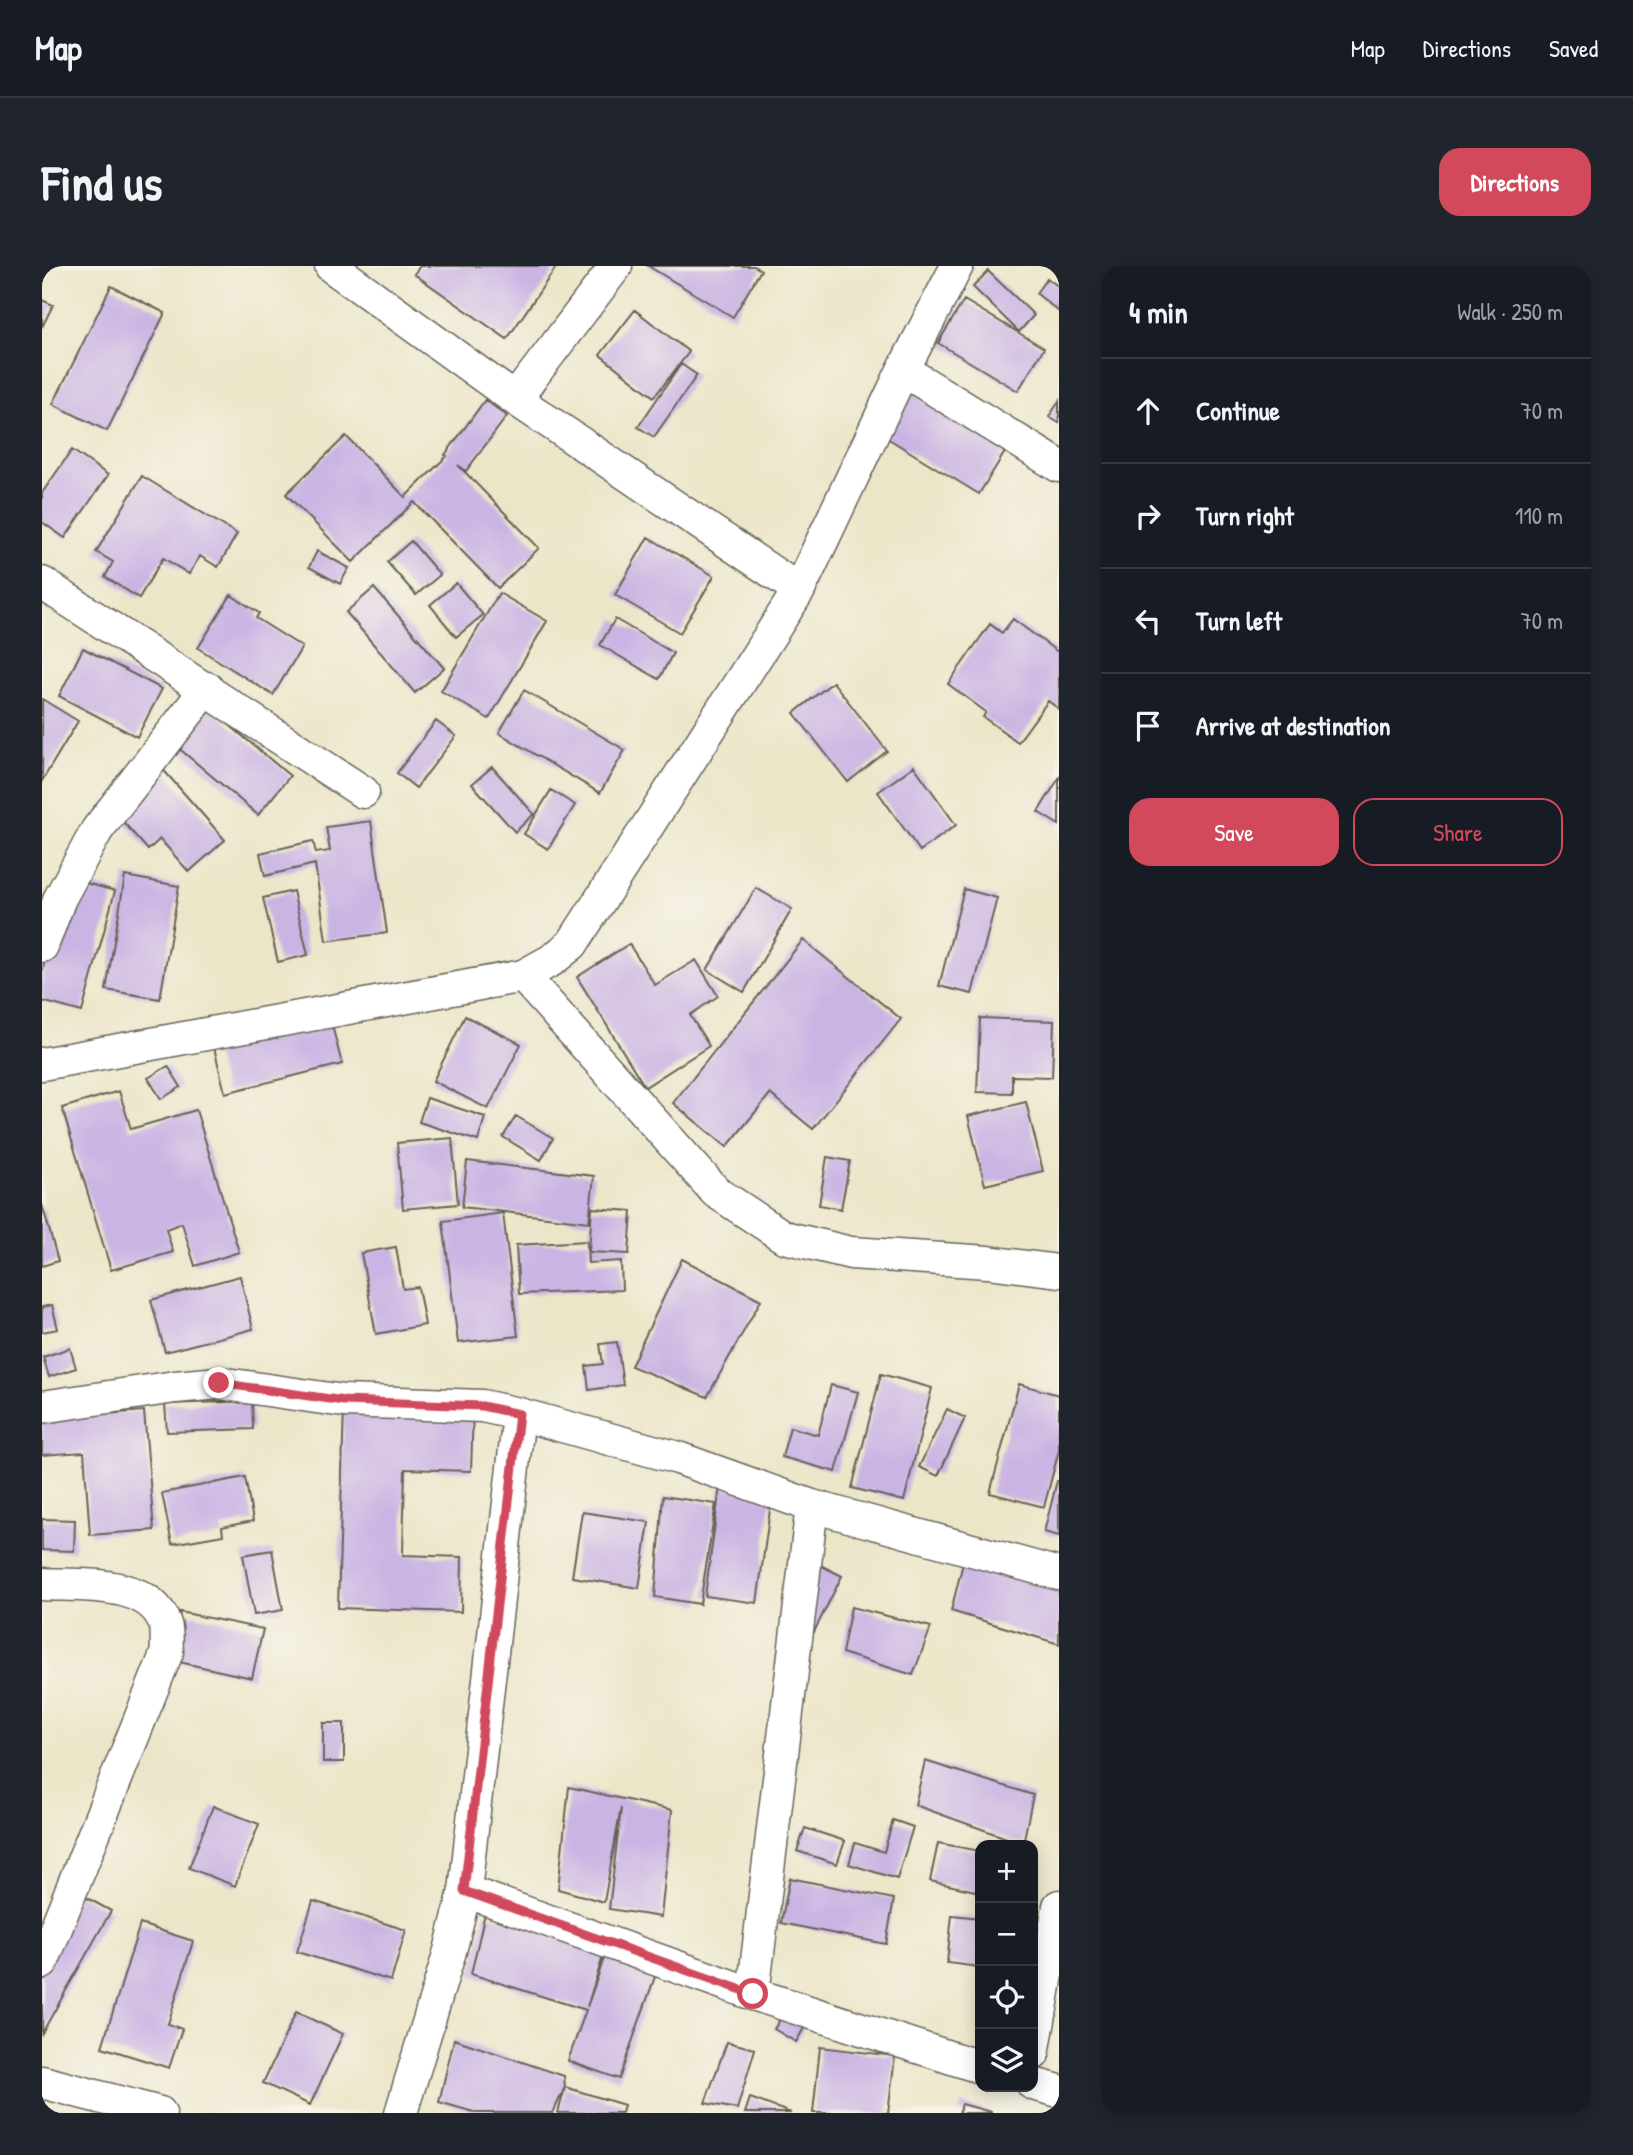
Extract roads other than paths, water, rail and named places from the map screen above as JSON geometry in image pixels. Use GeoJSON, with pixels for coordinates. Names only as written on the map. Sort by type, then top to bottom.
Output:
{"type":"FeatureCollection","features":[{"type":"Feature","properties":{"kind":"street"},"geometry":{"type":"LineString","coordinates":[[331,266],[515,399],[799,590]]}},
{"type":"Feature","properties":{"kind":"street"},"geometry":{"type":"LineString","coordinates":[[515,399],[616,266]]}},
{"type":"Feature","properties":{"kind":"street"},"geometry":{"type":"LineString","coordinates":[[42,1064],[523,976],[552,960],[572,944],[799,590],[903,370],[957,266]]}},
{"type":"Feature","properties":{"kind":"street"},"geometry":{"type":"LineString","coordinates":[[903,370],[1059,466]]}},
{"type":"Feature","properties":{"kind":"street"},"geometry":{"type":"LineString","coordinates":[[42,583],[363,792]]}},
{"type":"Feature","properties":{"kind":"street"},"geometry":{"type":"LineString","coordinates":[[42,946],[61,898],[97,830],[207,688]]}},
{"type":"Feature","properties":{"kind":"street"},"geometry":{"type":"LineString","coordinates":[[523,976],[716,1192],[784,1237],[851,1253],[988,1262],[1059,1271]]}},
{"type":"Feature","properties":{"kind":"street"},"geometry":{"type":"LineString","coordinates":[[42,1408],[175,1387],[219,1383],[344,1401],[482,1406],[678,1458],[811,1506],[1059,1573]]}},
{"type":"Feature","properties":{"kind":"street"},"geometry":{"type":"LineString","coordinates":[[401,2113],[450,1951],[464,1891],[519,1414]]}},
{"type":"Feature","properties":{"kind":"street"},"geometry":{"type":"LineString","coordinates":[[753,1994],[811,1506]]}},
{"type":"Feature","properties":{"kind":"street"},"geometry":{"type":"LineString","coordinates":[[42,1584],[127,1590],[152,1602],[165,1624],[167,1652],[42,1963]]}},
{"type":"Feature","properties":{"kind":"street"},"geometry":{"type":"LineString","coordinates":[[464,1891],[753,1994],[975,2065]]}},
{"type":"Feature","properties":{"kind":"street"},"geometry":{"type":"LineString","coordinates":[[1037,2029],[1059,1906]]}},
{"type":"Feature","properties":{"kind":"street"},"geometry":{"type":"LineString","coordinates":[[42,2082],[160,2113]]}},
{"type":"Feature","properties":{"kind":"street"},"geometry":{"type":"LineString","coordinates":[[1038,2085],[1059,2091]]}}]}
